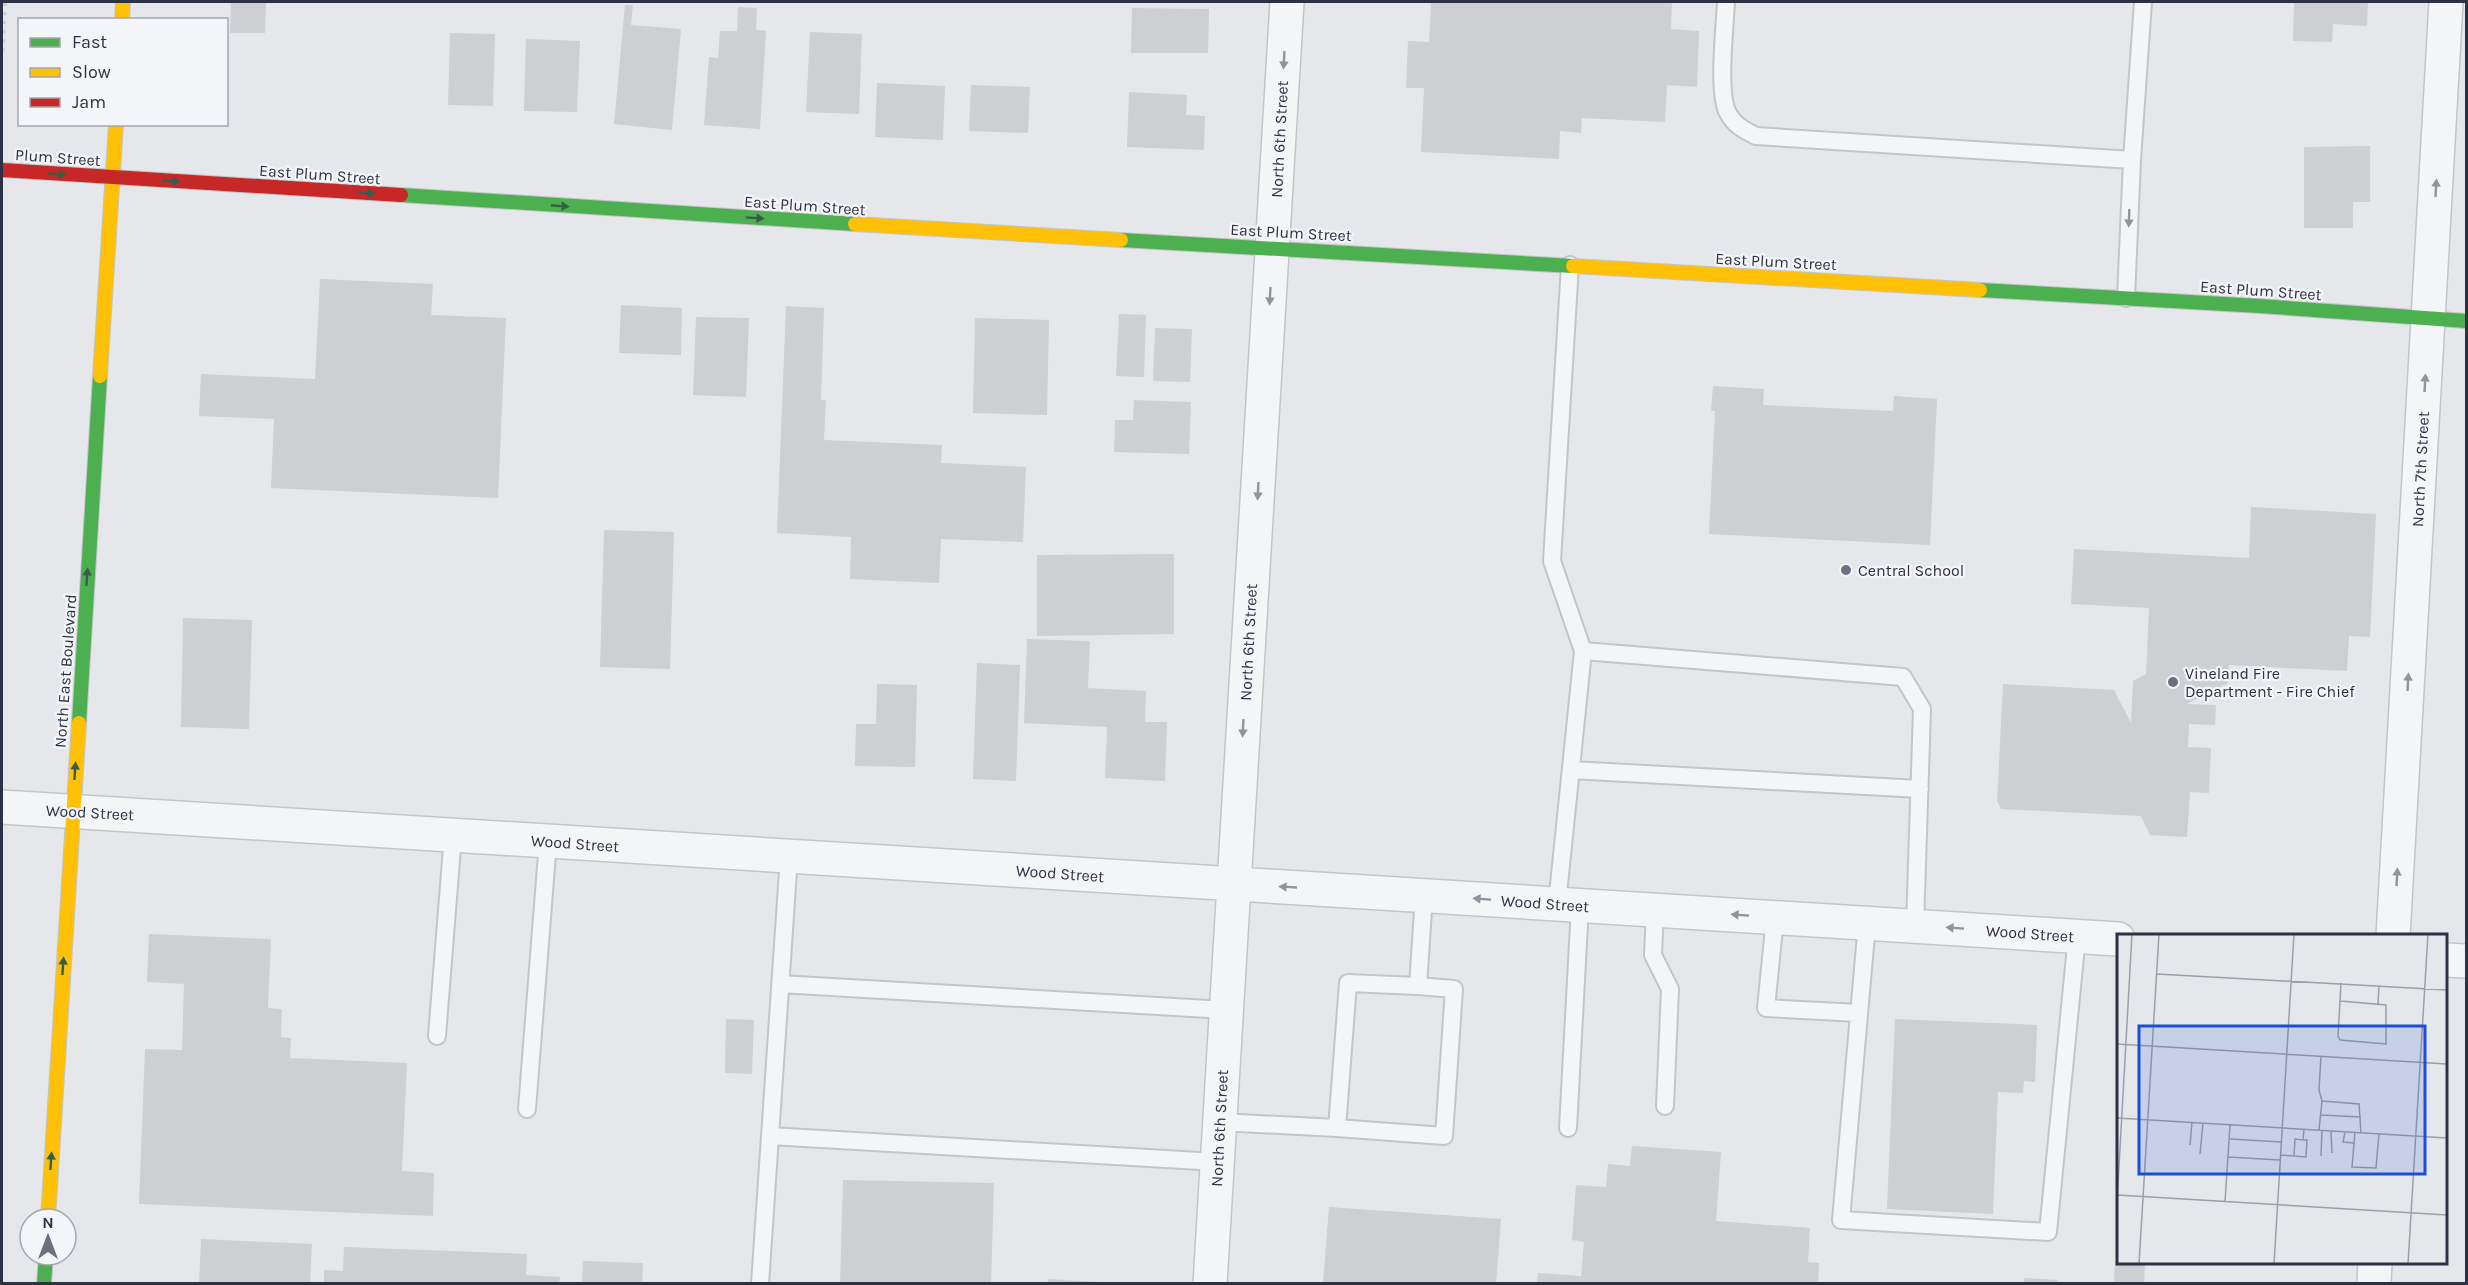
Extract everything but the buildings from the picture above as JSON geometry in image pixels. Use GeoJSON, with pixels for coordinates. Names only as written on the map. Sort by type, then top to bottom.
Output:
{"type":"FeatureCollection","features":[{"type":"Feature","properties":{"kind":"street"},"geometry":{"type":"LineString","coordinates":[[122,18],[123,2]]}},
{"type":"Feature","properties":{"kind":"street","name":"North 6th Street"},"geometry":{"type":"LineString","coordinates":[[1210,1284],[1287,2]]}},
{"type":"Feature","properties":{"kind":"street","name":"North 7th Street"},"geometry":{"type":"LineString","coordinates":[[2393,934],[2446,2]]}},
{"type":"Feature","properties":{"kind":"street","name":"North East Boulevard"},"geometry":{"type":"LineString","coordinates":[[49,1207],[116,126]]}},
{"type":"Feature","properties":{"kind":"street","name":"Plum Street"},"geometry":{"type":"LineString","coordinates":[[2,170],[112,177]]}},
{"type":"Feature","properties":{"kind":"street","name":"East Plum Street"},"geometry":{"type":"LineString","coordinates":[[112,177],[860,225],[2126,298],[2466,321]]}},
{"type":"Feature","properties":{"kind":"street","name":"Wood Street"},"geometry":{"type":"LineString","coordinates":[[2,807],[2117,939]]}},
{"type":"Feature","properties":{"kind":"street"},"geometry":{"type":"LineString","coordinates":[[2447,960],[2466,961]]}},
{"type":"Feature","properties":{"kind":"street"},"geometry":{"type":"LineString","coordinates":[[2374,1284],[2375,1264]]}},
{"type":"Feature","properties":{"kind":"street"},"geometry":{"type":"LineString","coordinates":[[44,1284],[45,1267]]}},
{"type":"Feature","properties":{"kind":"lane"},"geometry":{"type":"LineString","coordinates":[[1726,2],[1723,93],[1726,112],[1738,127],[1756,136],[2132,160]]}},
{"type":"Feature","properties":{"kind":"lane"},"geometry":{"type":"LineString","coordinates":[[2126,298],[2132,160],[2143,2]]}},
{"type":"Feature","properties":{"kind":"lane"},"geometry":{"type":"LineString","coordinates":[[1568,1128],[1571,770],[1583,651],[1552,561],[1570,265]]}},
{"type":"Feature","properties":{"kind":"lane"},"geometry":{"type":"LineString","coordinates":[[1583,651],[1903,677],[1922,709],[1915,926]]}},
{"type":"Feature","properties":{"kind":"lane"},"geometry":{"type":"LineString","coordinates":[[1571,770],[1920,789]]}},
{"type":"Feature","properties":{"kind":"lane"},"geometry":{"type":"LineString","coordinates":[[437,1036],[453,835]]}},
{"type":"Feature","properties":{"kind":"lane"},"geometry":{"type":"LineString","coordinates":[[527,1109],[548,841]]}},
{"type":"Feature","properties":{"kind":"lane"},"geometry":{"type":"LineString","coordinates":[[760,1284],[789,856]]}},
{"type":"Feature","properties":{"kind":"lane"},"geometry":{"type":"LineString","coordinates":[[1418,986],[1424,896]]}},
{"type":"Feature","properties":{"kind":"lane"},"geometry":{"type":"LineString","coordinates":[[1655,910],[1653,955],[1670,989],[1665,1106]]}},
{"type":"Feature","properties":{"kind":"lane"},"geometry":{"type":"LineString","coordinates":[[1775,918],[1766,1008],[1859,1013]]}},
{"type":"Feature","properties":{"kind":"lane"},"geometry":{"type":"LineString","coordinates":[[1868,923],[1841,1220],[2048,1232],[2077,936]]}},
{"type":"Feature","properties":{"kind":"lane"},"geometry":{"type":"LineString","coordinates":[[1220,1122],[1443,1136],[1454,989],[1348,983],[1337,1128]]}},
{"type":"Feature","properties":{"kind":"lane"},"geometry":{"type":"LineString","coordinates":[[780,984],[1226,1010]]}},
{"type":"Feature","properties":{"kind":"lane"},"geometry":{"type":"LineString","coordinates":[[770,1136],[1217,1162]]}},
{"type":"Feature","properties":{"kind":"railway"},"geometry":{"type":"LineString","coordinates":[[2,51],[5,2]]}},
{"type":"Feature","properties":{"kind":"traffic: fast"},"geometry":{"type":"LineString","coordinates":[[401,195],[855,224]]}},
{"type":"Feature","properties":{"kind":"traffic: fast"},"geometry":{"type":"LineString","coordinates":[[1121,240],[1573,266]]}},
{"type":"Feature","properties":{"kind":"traffic: fast"},"geometry":{"type":"LineString","coordinates":[[1980,290],[2260,306],[2466,321]]}},
{"type":"Feature","properties":{"kind":"traffic: fast"},"geometry":{"type":"LineString","coordinates":[[79,723],[100,376]]}},
{"type":"Feature","properties":{"kind":"traffic: fast"},"geometry":{"type":"LineString","coordinates":[[44,1284],[45,1267]]}},
{"type":"Feature","properties":{"kind":"traffic: slow"},"geometry":{"type":"LineString","coordinates":[[122,18],[123,2]]}},
{"type":"Feature","properties":{"kind":"traffic: slow"},"geometry":{"type":"LineString","coordinates":[[100,376],[116,126]]}},
{"type":"Feature","properties":{"kind":"traffic: slow"},"geometry":{"type":"LineString","coordinates":[[855,224],[1121,240]]}},
{"type":"Feature","properties":{"kind":"traffic: slow"},"geometry":{"type":"LineString","coordinates":[[1573,266],[1980,290]]}},
{"type":"Feature","properties":{"kind":"traffic: slow"},"geometry":{"type":"LineString","coordinates":[[49,1207],[79,723]]}},
{"type":"Feature","properties":{"kind":"traffic: jam"},"geometry":{"type":"LineString","coordinates":[[2,170],[401,195]]}},
{"type":"Feature","properties":{"kind":"place","name":"Central School"},"geometry":{"type":"Point","coordinates":[1846,570]}},
{"type":"Feature","properties":{"kind":"place","name":"Vineland Fire Department - Fire Chief"},"geometry":{"type":"Point","coordinates":[2173,682]}}]}
